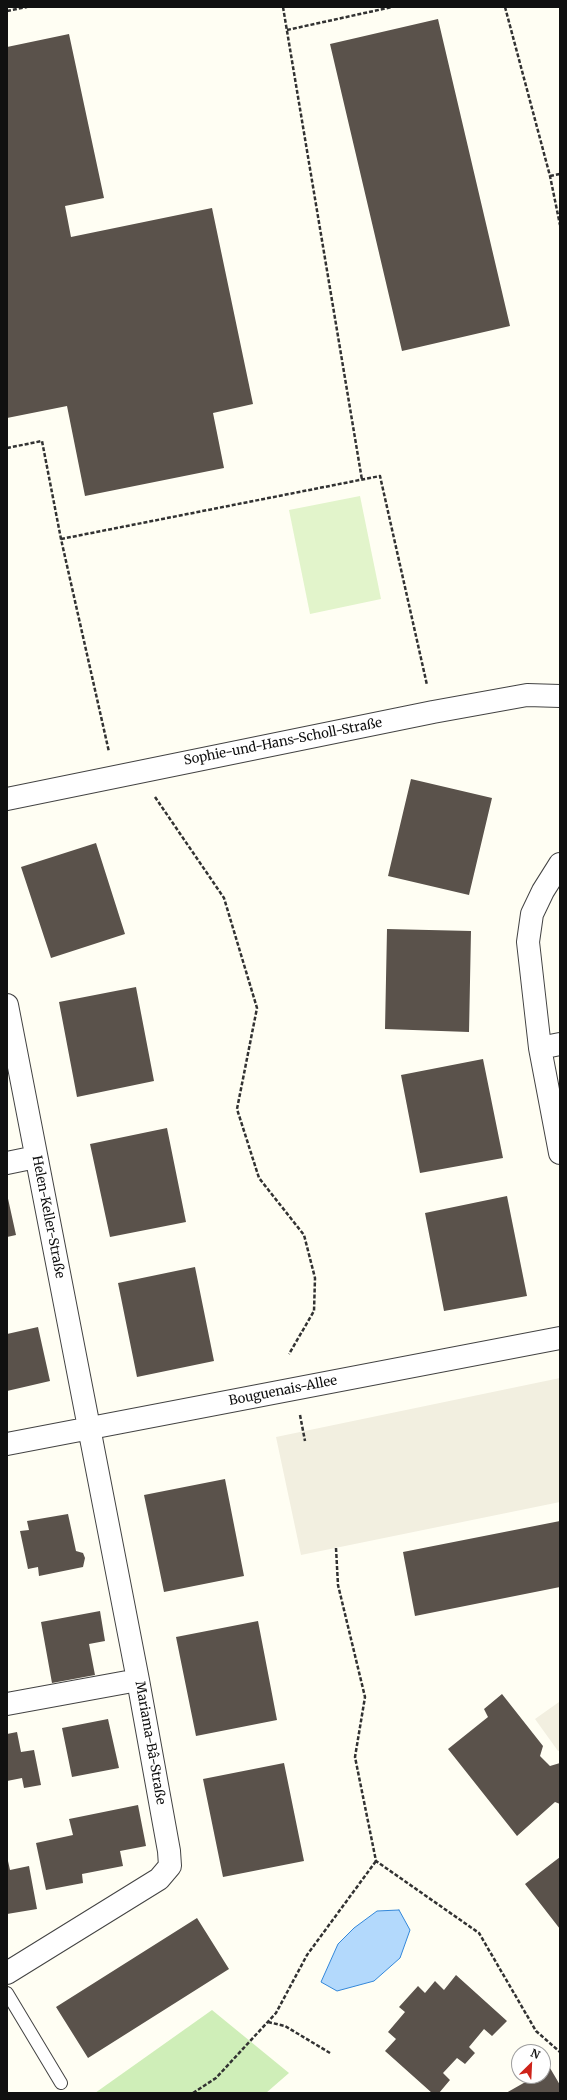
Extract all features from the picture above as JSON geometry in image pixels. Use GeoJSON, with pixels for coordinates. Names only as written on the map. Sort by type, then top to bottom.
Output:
{"type":"FeatureCollection","features":[{"type":"Feature","properties":{"kind":"street","name":"Sophie-und-Hans-Scholl-Straße"},"geometry":{"type":"LineString","coordinates":[[7,799],[138,771],[433,712],[527,696],[560,696]]}},
{"type":"Feature","properties":{"kind":"street"},"geometry":{"type":"LineString","coordinates":[[560,864],[543,891],[532,914],[528,942],[550,1046],[560,1153]]}},
{"type":"Feature","properties":{"kind":"street","name":"Helen-Keller-Straße"},"geometry":{"type":"LineString","coordinates":[[7,1005],[90,1428]]}},
{"type":"Feature","properties":{"kind":"street"},"geometry":{"type":"LineString","coordinates":[[7,1163],[36,1157]]}},
{"type":"Feature","properties":{"kind":"street","name":"Bouguenais-Allee"},"geometry":{"type":"LineString","coordinates":[[7,1444],[560,1338]]}},
{"type":"Feature","properties":{"kind":"street","name":"Mariama-Bâ-Straße"},"geometry":{"type":"LineString","coordinates":[[7,1973],[159,1879],[170,1866],[169,1851],[138,1680],[90,1428]]}},
{"type":"Feature","properties":{"kind":"street"},"geometry":{"type":"LineString","coordinates":[[7,1704],[138,1680]]}},
{"type":"Feature","properties":{"kind":"lane"},"geometry":{"type":"LineString","coordinates":[[7,1993],[61,2083]]}},
{"type":"Feature","properties":{"kind":"path"},"geometry":{"type":"LineString","coordinates":[[7,11],[27,7]]}},
{"type":"Feature","properties":{"kind":"path"},"geometry":{"type":"LineString","coordinates":[[283,7],[362,480]]}},
{"type":"Feature","properties":{"kind":"path"},"geometry":{"type":"LineString","coordinates":[[287,30],[392,7]]}},
{"type":"Feature","properties":{"kind":"path"},"geometry":{"type":"LineString","coordinates":[[505,7],[550,176],[560,225]]}},
{"type":"Feature","properties":{"kind":"path"},"geometry":{"type":"LineString","coordinates":[[550,176],[560,174]]}},
{"type":"Feature","properties":{"kind":"path"},"geometry":{"type":"LineString","coordinates":[[7,448],[42,441],[61,539],[114,777]]}},
{"type":"Feature","properties":{"kind":"path"},"geometry":{"type":"LineString","coordinates":[[61,539],[380,476],[433,712]]}},
{"type":"Feature","properties":{"kind":"path"},"geometry":{"type":"LineString","coordinates":[[138,771],[224,898],[256,1008],[238,1109],[259,1178],[304,1235],[315,1278],[314,1311],[289,1354]]}},
{"type":"Feature","properties":{"kind":"path"},"geometry":{"type":"LineString","coordinates":[[299,1411],[305,1441]]}},
{"type":"Feature","properties":{"kind":"path"},"geometry":{"type":"LineString","coordinates":[[336,1548],[338,1585],[365,1697],[355,1757],[376,1861],[479,1933],[536,2031],[560,2052]]}},
{"type":"Feature","properties":{"kind":"path"},"geometry":{"type":"LineString","coordinates":[[193,2093],[216,2078],[276,2013],[307,1955],[376,1861]]}},
{"type":"Feature","properties":{"kind":"path"},"geometry":{"type":"LineString","coordinates":[[268,2022],[285,2026],[330,2053]]}},
{"type":"Feature","properties":{"kind":"green space"},"geometry":{"type":"Polygon","coordinates":[[[360,496],[381,599],[310,614],[289,510],[360,496]]]}},
{"type":"Feature","properties":{"kind":"green space"},"geometry":{"type":"Polygon","coordinates":[[[212,2010],[289,2073],[266,2093],[95,2093],[212,2010]]]}},
{"type":"Feature","properties":{"kind":"shaded area"},"geometry":{"type":"Polygon","coordinates":[[[560,1378],[560,1502],[301,1555],[276,1437],[560,1378]]]}},
{"type":"Feature","properties":{"kind":"shaded area"},"geometry":{"type":"Polygon","coordinates":[[[559,1702],[560,1751],[558,1751],[535,1719],[559,1702]]]}},
{"type":"Feature","properties":{"kind":"water"},"geometry":{"type":"Polygon","coordinates":[[[399,1910],[410,1930],[400,1958],[374,1981],[337,1991],[321,1982],[338,1944],[354,1928],[377,1911],[399,1910]]]}},
{"type":"Feature","properties":{"kind":"building"},"geometry":{"type":"Polygon","coordinates":[[[438,19],[510,326],[402,351],[330,44],[438,19]]]}},
{"type":"Feature","properties":{"kind":"building"},"geometry":{"type":"Polygon","coordinates":[[[69,34],[104,198],[65,206],[71,237],[212,208],[253,404],[213,413],[224,468],[85,496],[67,406],[7,418],[7,47],[69,34]]]}},
{"type":"Feature","properties":{"kind":"building"},"geometry":{"type":"Polygon","coordinates":[[[411,779],[492,798],[469,895],[388,876],[411,779]]]}},
{"type":"Feature","properties":{"kind":"building"},"geometry":{"type":"Polygon","coordinates":[[[96,843],[125,934],[51,958],[21,867],[96,843]]]}},
{"type":"Feature","properties":{"kind":"building"},"geometry":{"type":"Polygon","coordinates":[[[387,929],[471,931],[469,1032],[385,1029],[387,929]]]}},
{"type":"Feature","properties":{"kind":"building"},"geometry":{"type":"Polygon","coordinates":[[[136,987],[154,1081],[77,1097],[59,1002],[136,987]]]}},
{"type":"Feature","properties":{"kind":"building"},"geometry":{"type":"Polygon","coordinates":[[[483,1059],[503,1158],[420,1173],[401,1075],[483,1059]]]}},
{"type":"Feature","properties":{"kind":"building"},"geometry":{"type":"Polygon","coordinates":[[[167,1128],[186,1222],[110,1237],[90,1144],[167,1128]]]}},
{"type":"Feature","properties":{"kind":"building"},"geometry":{"type":"Polygon","coordinates":[[[7,1194],[16,1235],[7,1237],[7,1194]]]}},
{"type":"Feature","properties":{"kind":"building"},"geometry":{"type":"Polygon","coordinates":[[[507,1196],[527,1296],[444,1311],[425,1213],[507,1196]]]}},
{"type":"Feature","properties":{"kind":"building"},"geometry":{"type":"Polygon","coordinates":[[[195,1267],[214,1361],[137,1377],[118,1283],[195,1267]]]}},
{"type":"Feature","properties":{"kind":"building"},"geometry":{"type":"Polygon","coordinates":[[[38,1327],[50,1381],[7,1391],[7,1334],[38,1327]]]}},
{"type":"Feature","properties":{"kind":"building"},"geometry":{"type":"Polygon","coordinates":[[[225,1479],[244,1576],[164,1592],[144,1495],[225,1479]]]}},
{"type":"Feature","properties":{"kind":"building"},"geometry":{"type":"Polygon","coordinates":[[[68,1514],[76,1551],[83,1553],[85,1558],[83,1567],[39,1576],[38,1567],[28,1569],[20,1531],[29,1530],[27,1521],[68,1514]]]}},
{"type":"Feature","properties":{"kind":"building"},"geometry":{"type":"Polygon","coordinates":[[[560,1521],[560,1587],[415,1616],[403,1552],[560,1521]]]}},
{"type":"Feature","properties":{"kind":"building"},"geometry":{"type":"Polygon","coordinates":[[[100,1611],[105,1641],[89,1644],[95,1675],[52,1683],[41,1622],[100,1611]]]}},
{"type":"Feature","properties":{"kind":"building"},"geometry":{"type":"Polygon","coordinates":[[[258,1621],[277,1720],[196,1736],[176,1637],[258,1621]]]}},
{"type":"Feature","properties":{"kind":"building"},"geometry":{"type":"Polygon","coordinates":[[[502,1694],[543,1746],[540,1756],[550,1766],[560,1763],[560,1804],[555,1802],[517,1836],[448,1749],[488,1717],[484,1709],[502,1694]]]}},
{"type":"Feature","properties":{"kind":"building"},"geometry":{"type":"Polygon","coordinates":[[[108,1719],[119,1768],[72,1777],[62,1728],[108,1719]]]}},
{"type":"Feature","properties":{"kind":"building"},"geometry":{"type":"Polygon","coordinates":[[[17,1732],[21,1752],[34,1750],[41,1785],[24,1788],[22,1778],[7,1781],[7,1734],[17,1732]]]}},
{"type":"Feature","properties":{"kind":"building"},"geometry":{"type":"Polygon","coordinates":[[[284,1763],[304,1861],[223,1877],[203,1779],[284,1763]]]}},
{"type":"Feature","properties":{"kind":"building"},"geometry":{"type":"Polygon","coordinates":[[[138,1805],[146,1846],[120,1851],[123,1866],[82,1874],[83,1883],[46,1890],[36,1843],[73,1835],[69,1819],[138,1805]]]}},
{"type":"Feature","properties":{"kind":"building"},"geometry":{"type":"Polygon","coordinates":[[[560,1857],[560,1929],[525,1884],[560,1857]]]}},
{"type":"Feature","properties":{"kind":"building"},"geometry":{"type":"Polygon","coordinates":[[[8,1861],[10,1870],[29,1866],[37,1909],[7,1914],[8,1861]]]}},
{"type":"Feature","properties":{"kind":"building"},"geometry":{"type":"Polygon","coordinates":[[[197,1918],[229,1969],[88,2058],[56,2007],[197,1918]]]}},
{"type":"Feature","properties":{"kind":"building"},"geometry":{"type":"Polygon","coordinates":[[[456,1975],[507,2021],[492,2036],[484,2029],[469,2047],[475,2053],[465,2064],[457,2058],[443,2073],[450,2080],[439,2093],[432,2093],[385,2051],[396,2039],[388,2032],[405,2012],[399,2007],[418,1986],[425,1993],[435,1981],[444,1990],[456,1975]]]}},
{"type":"Feature","properties":{"kind":"building"},"geometry":{"type":"Polygon","coordinates":[[[551,2070],[560,2085],[560,2093],[506,2093],[522,2084],[551,2084],[551,2070]]]}}]}
